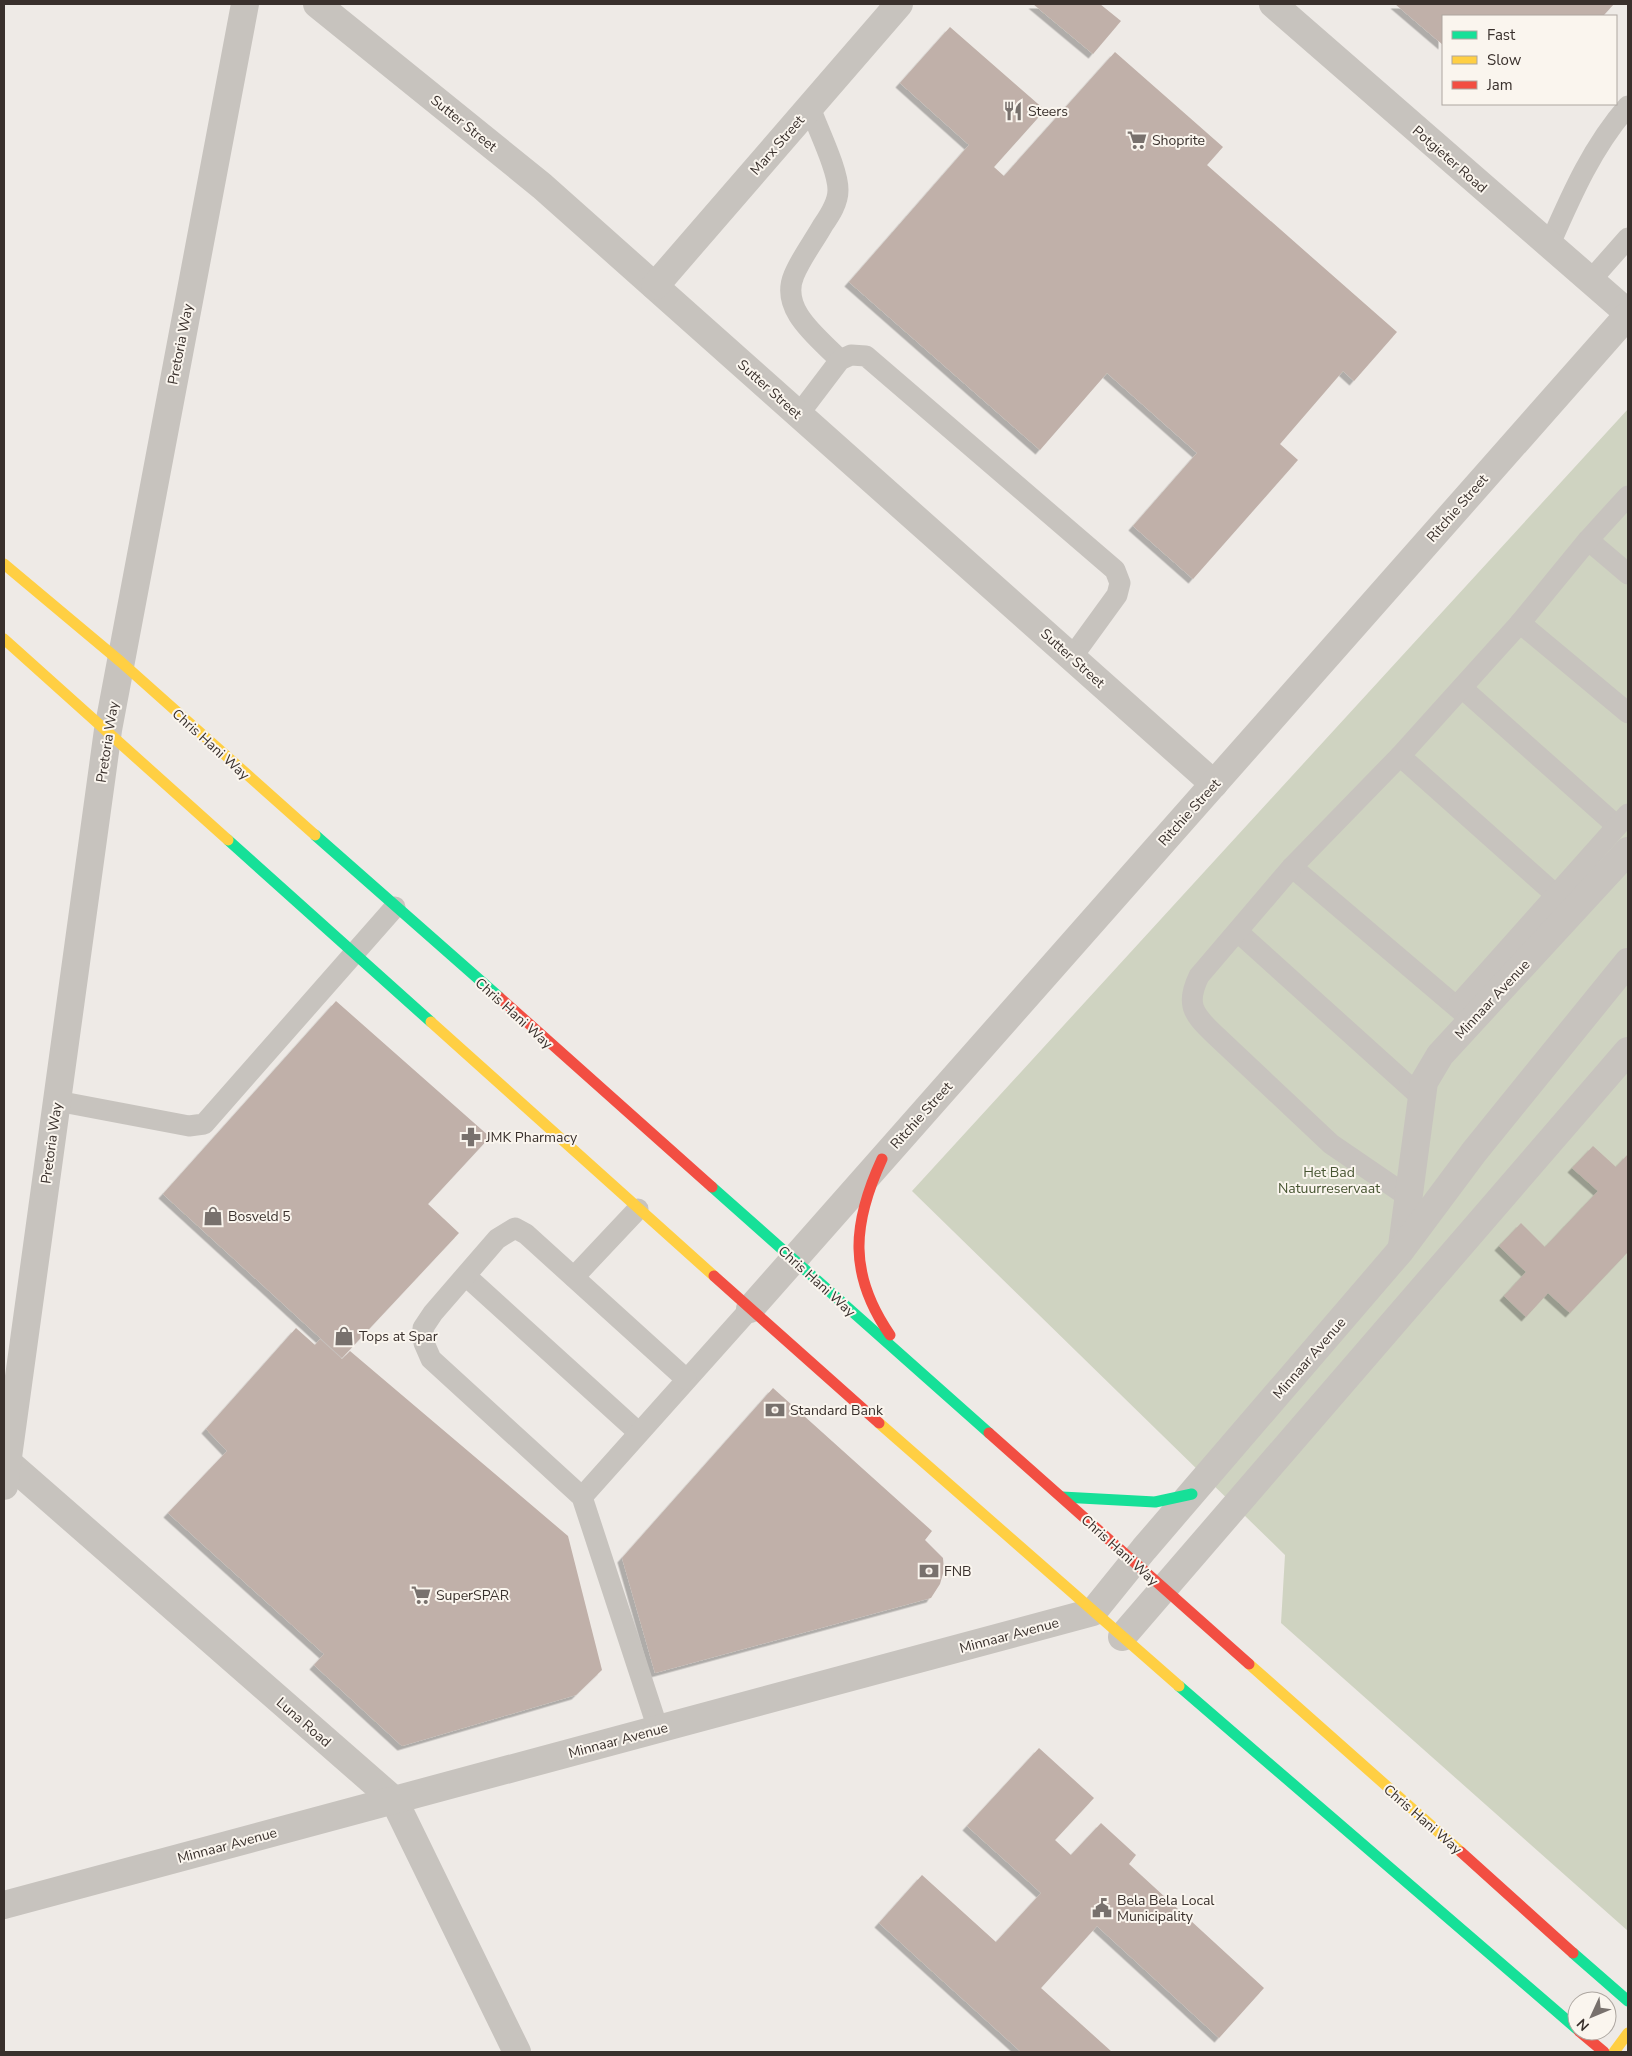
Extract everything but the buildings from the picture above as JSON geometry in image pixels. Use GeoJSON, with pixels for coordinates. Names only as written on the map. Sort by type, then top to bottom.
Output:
{"type":"FeatureCollection","features":[{"type":"Feature","properties":{"kind":"main road","name":"Chris Hani Way"},"geometry":{"type":"LineString","coordinates":[[4,564],[121,662],[1162,1589],[1628,2001]]}},
{"type":"Feature","properties":{"kind":"main road"},"geometry":{"type":"LineString","coordinates":[[4,639],[108,730],[750,1309],[1093,1612],[1567,2021]]}},
{"type":"Feature","properties":{"kind":"main road"},"geometry":{"type":"LineString","coordinates":[[882,1159],[863,1205],[856,1241],[861,1280],[878,1320],[922,1375]]}},
{"type":"Feature","properties":{"kind":"main road"},"geometry":{"type":"LineString","coordinates":[[1062,1498],[1155,1502],[1192,1494]]}},
{"type":"Feature","properties":{"kind":"main road"},"geometry":{"type":"LineString","coordinates":[[1614,2052],[1628,2033]]}},
{"type":"Feature","properties":{"kind":"main road"},"geometry":{"type":"LineString","coordinates":[[1591,2041],[1604,2052]]}},
{"type":"Feature","properties":{"kind":"street","name":"Pretoria Way"},"geometry":{"type":"LineString","coordinates":[[5,1469],[108,730],[130,605],[245,4]]}},
{"type":"Feature","properties":{"kind":"street","name":"Sutter Street"},"geometry":{"type":"LineString","coordinates":[[317,4],[542,186],[1214,784]]}},
{"type":"Feature","properties":{"kind":"street","name":"Marx Street"},"geometry":{"type":"LineString","coordinates":[[654,286],[899,4]]}},
{"type":"Feature","properties":{"kind":"street","name":"Potgieter Road"},"geometry":{"type":"LineString","coordinates":[[1273,4],[1628,314]]}},
{"type":"Feature","properties":{"kind":"street","name":"Ritchie Street"},"geometry":{"type":"LineString","coordinates":[[750,1309],[1628,314]]}},
{"type":"Feature","properties":{"kind":"street","name":"Minnaar Avenue"},"geometry":{"type":"LineString","coordinates":[[4,1905],[1093,1612],[1402,1250],[1424,1082],[1464,1013],[1628,851]]}},
{"type":"Feature","properties":{"kind":"street"},"geometry":{"type":"LineString","coordinates":[[1402,1250],[1474,1152],[1628,962]]}},
{"type":"Feature","properties":{"kind":"street"},"geometry":{"type":"LineString","coordinates":[[1122,1637],[1628,1051]]}},
{"type":"Feature","properties":{"kind":"street","name":"Luna Road"},"geometry":{"type":"LineString","coordinates":[[5,1469],[394,1800],[517,2052]]}},
{"type":"Feature","properties":{"kind":"lane"},"geometry":{"type":"LineString","coordinates":[[1549,246],[1579,180],[1614,123],[1628,106]]}},
{"type":"Feature","properties":{"kind":"lane"},"geometry":{"type":"LineString","coordinates":[[810,107],[834,172],[838,191],[834,208],[794,275],[791,291],[794,308],[803,321],[840,360]]}},
{"type":"Feature","properties":{"kind":"lane"},"geometry":{"type":"LineString","coordinates":[[1590,280],[1628,238]]}},
{"type":"Feature","properties":{"kind":"lane"},"geometry":{"type":"LineString","coordinates":[[798,414],[840,360],[852,355],[866,356],[1115,570],[1120,583],[1118,595],[1072,657]]}},
{"type":"Feature","properties":{"kind":"lane"},"geometry":{"type":"LineString","coordinates":[[1410,1198],[1331,1144],[1200,1021],[1192,1006],[1192,991],[1199,976],[1292,867],[1400,756],[1462,688],[1628,496]]}},
{"type":"Feature","properties":{"kind":"lane"},"geometry":{"type":"LineString","coordinates":[[1588,540],[1628,574]]}},
{"type":"Feature","properties":{"kind":"lane"},"geometry":{"type":"LineString","coordinates":[[1520,623],[1628,713]]}},
{"type":"Feature","properties":{"kind":"lane"},"geometry":{"type":"LineString","coordinates":[[1292,867],[1464,1013],[1556,895],[1623,820],[1462,688]]}},
{"type":"Feature","properties":{"kind":"lane"},"geometry":{"type":"LineString","coordinates":[[1400,756],[1556,895]]}},
{"type":"Feature","properties":{"kind":"lane"},"geometry":{"type":"LineString","coordinates":[[57,1101],[189,1126],[204,1124],[395,907]]}},
{"type":"Feature","properties":{"kind":"lane"},"geometry":{"type":"LineString","coordinates":[[1238,932],[1421,1097]]}},
{"type":"Feature","properties":{"kind":"lane"},"geometry":{"type":"LineString","coordinates":[[574,1277],[638,1209]]}},
{"type":"Feature","properties":{"kind":"lane"},"geometry":{"type":"LineString","coordinates":[[658,1729],[582,1497],[431,1359],[424,1343],[424,1328],[433,1313],[497,1239],[514,1228],[526,1234],[686,1379]]}},
{"type":"Feature","properties":{"kind":"lane"},"geometry":{"type":"LineString","coordinates":[[466,1276],[638,1432]]}},
{"type":"Feature","properties":{"kind":"lane"},"geometry":{"type":"LineString","coordinates":[[582,1497],[638,1432],[750,1309]]}},
{"type":"Feature","properties":{"kind":"green space","name":"Het Bad Natuurreservaat"},"geometry":{"type":"Polygon","coordinates":[[[1628,409],[1628,1931],[1281,1623],[1285,1555],[912,1191],[1628,409]]]}},
{"type":"Feature","properties":{"kind":"traffic: fast"},"geometry":{"type":"LineString","coordinates":[[315,835],[499,997]]}},
{"type":"Feature","properties":{"kind":"traffic: fast"},"geometry":{"type":"LineString","coordinates":[[228,840],[431,1022]]}},
{"type":"Feature","properties":{"kind":"traffic: fast"},"geometry":{"type":"LineString","coordinates":[[712,1187],[989,1433]]}},
{"type":"Feature","properties":{"kind":"traffic: fast"},"geometry":{"type":"LineString","coordinates":[[1062,1497],[1155,1502],[1192,1494]]}},
{"type":"Feature","properties":{"kind":"traffic: fast"},"geometry":{"type":"LineString","coordinates":[[1179,1686],[1567,2020]]}},
{"type":"Feature","properties":{"kind":"traffic: fast"},"geometry":{"type":"LineString","coordinates":[[1573,1953],[1628,2001]]}},
{"type":"Feature","properties":{"kind":"traffic: slow"},"geometry":{"type":"LineString","coordinates":[[4,564],[121,662],[315,835]]}},
{"type":"Feature","properties":{"kind":"traffic: slow"},"geometry":{"type":"LineString","coordinates":[[4,639],[228,840]]}},
{"type":"Feature","properties":{"kind":"traffic: slow"},"geometry":{"type":"LineString","coordinates":[[431,1022],[714,1276]]}},
{"type":"Feature","properties":{"kind":"traffic: slow"},"geometry":{"type":"LineString","coordinates":[[879,1423],[1179,1686]]}},
{"type":"Feature","properties":{"kind":"traffic: slow"},"geometry":{"type":"LineString","coordinates":[[1249,1664],[1461,1852]]}},
{"type":"Feature","properties":{"kind":"traffic: slow"},"geometry":{"type":"LineString","coordinates":[[1614,2052],[1628,2033]]}},
{"type":"Feature","properties":{"kind":"traffic: jam"},"geometry":{"type":"LineString","coordinates":[[499,997],[712,1187]]}},
{"type":"Feature","properties":{"kind":"traffic: jam"},"geometry":{"type":"LineString","coordinates":[[882,1159],[865,1205],[860,1227],[859,1248],[861,1270],[867,1291],[876,1313],[890,1335]]}},
{"type":"Feature","properties":{"kind":"traffic: jam"},"geometry":{"type":"LineString","coordinates":[[714,1276],[879,1423]]}},
{"type":"Feature","properties":{"kind":"traffic: jam"},"geometry":{"type":"LineString","coordinates":[[989,1433],[1249,1664]]}},
{"type":"Feature","properties":{"kind":"traffic: jam"},"geometry":{"type":"LineString","coordinates":[[1461,1852],[1573,1953]]}},
{"type":"Feature","properties":{"kind":"traffic: jam"},"geometry":{"type":"LineString","coordinates":[[1591,2041],[1604,2052]]}},
{"type":"Feature","properties":{"kind":"place","name":"Steers"},"geometry":{"type":"Point","coordinates":[1013,111]}},
{"type":"Feature","properties":{"kind":"place","name":"Shoprite"},"geometry":{"type":"Point","coordinates":[1137,140]}},
{"type":"Feature","properties":{"kind":"place","name":"JMK Pharmacy"},"geometry":{"type":"Point","coordinates":[471,1137]}},
{"type":"Feature","properties":{"kind":"place","name":"Bosveld 5"},"geometry":{"type":"Point","coordinates":[213,1216]}},
{"type":"Feature","properties":{"kind":"place","name":"Tops at Spar"},"geometry":{"type":"Point","coordinates":[344,1336]}},
{"type":"Feature","properties":{"kind":"place","name":"Standard Bank"},"geometry":{"type":"Point","coordinates":[775,1410]}},
{"type":"Feature","properties":{"kind":"place","name":"FNB"},"geometry":{"type":"Point","coordinates":[929,1571]}},
{"type":"Feature","properties":{"kind":"place","name":"SuperSPAR"},"geometry":{"type":"Point","coordinates":[421,1595]}},
{"type":"Feature","properties":{"kind":"place","name":"Bela Bela Local Municipality"},"geometry":{"type":"Point","coordinates":[1102,1908]}}]}
